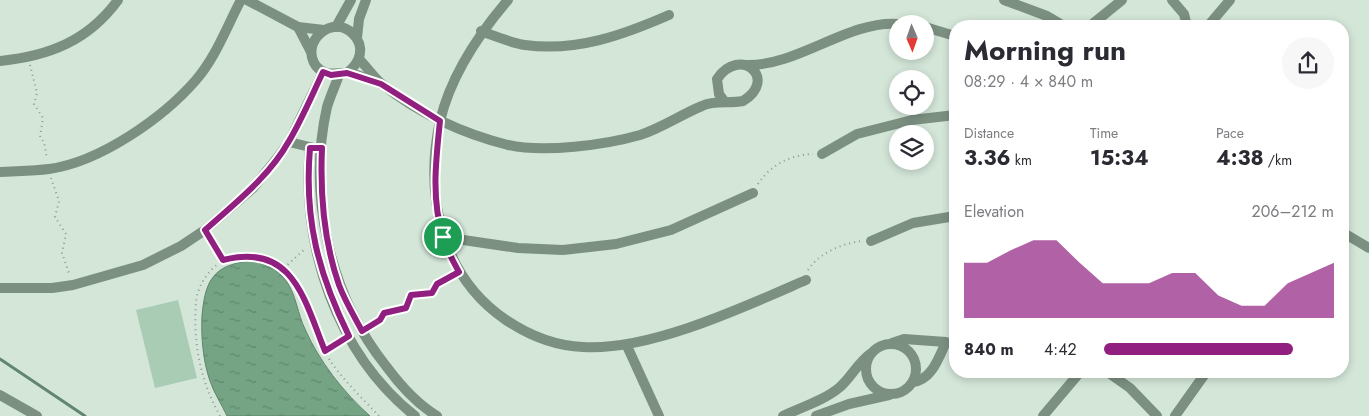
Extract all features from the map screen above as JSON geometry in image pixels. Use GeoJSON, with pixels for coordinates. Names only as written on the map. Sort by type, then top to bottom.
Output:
{"type":"FeatureCollection","features":[{"type":"Feature","properties":{"kind":"street"},"geometry":{"type":"LineString","coordinates":[[0,61],[29,58],[70,44],[99,24],[118,0]]}},
{"type":"Feature","properties":{"kind":"street"},"geometry":{"type":"LineString","coordinates":[[0,172],[49,169],[77,162],[137,132],[174,102],[197,79],[212,56],[241,0]]}},
{"type":"Feature","properties":{"kind":"street"},"geometry":{"type":"LineString","coordinates":[[247,0],[298,27],[324,30],[336,26],[351,32],[360,44],[359,59],[354,67],[343,74],[327,107],[321,172],[326,240],[340,287],[362,331],[401,386],[437,416]]}},
{"type":"Feature","properties":{"kind":"street"},"geometry":{"type":"LineString","coordinates":[[336,26],[351,0]]}},
{"type":"Feature","properties":{"kind":"street"},"geometry":{"type":"LineString","coordinates":[[357,38],[359,19],[366,0]]}},
{"type":"Feature","properties":{"kind":"street"},"geometry":{"type":"LineString","coordinates":[[508,0],[481,31],[456,74],[440,121],[435,166],[436,204],[443,237],[459,272],[488,308],[521,330],[550,343],[584,347],[626,346],[744,307],[806,280]]}},
{"type":"Feature","properties":{"kind":"street"},"geometry":{"type":"LineString","coordinates":[[1004,0],[1054,20]]}},
{"type":"Feature","properties":{"kind":"street"},"geometry":{"type":"LineString","coordinates":[[1097,20],[1122,0]]}},
{"type":"Feature","properties":{"kind":"street"},"geometry":{"type":"LineString","coordinates":[[1172,0],[1184,14],[1186,20]]}},
{"type":"Feature","properties":{"kind":"street"},"geometry":{"type":"LineString","coordinates":[[1213,20],[1230,0]]}},
{"type":"Feature","properties":{"kind":"street"},"geometry":{"type":"LineString","coordinates":[[481,31],[524,45],[567,46],[596,42],[630,32],[669,15]]}},
{"type":"Feature","properties":{"kind":"street"},"geometry":{"type":"LineString","coordinates":[[724,101],[718,94],[717,79],[727,68],[739,64],[775,62],[859,30],[889,25]]}},
{"type":"Feature","properties":{"kind":"street"},"geometry":{"type":"LineString","coordinates":[[298,27],[312,52],[317,67],[323,72],[343,74],[381,84]]}},
{"type":"Feature","properties":{"kind":"street"},"geometry":{"type":"LineString","coordinates":[[312,52],[312,43],[324,30]]}},
{"type":"Feature","properties":{"kind":"street"},"geometry":{"type":"LineString","coordinates":[[934,30],[949,34]]}},
{"type":"Feature","properties":{"kind":"street"},"geometry":{"type":"LineString","coordinates":[[359,59],[381,84],[440,121],[509,145],[562,148],[608,143],[641,134],[673,122],[702,106],[724,101],[742,102],[756,89],[758,81],[765,70],[775,62]]}},
{"type":"Feature","properties":{"kind":"street"},"geometry":{"type":"LineString","coordinates":[[747,65],[756,72],[758,81]]}},
{"type":"Feature","properties":{"kind":"street"},"geometry":{"type":"LineString","coordinates":[[0,288],[52,288],[72,285],[143,265],[181,246],[205,230],[253,188],[289,142],[323,72]]}},
{"type":"Feature","properties":{"kind":"street"},"geometry":{"type":"LineString","coordinates":[[702,106],[717,86]]}},
{"type":"Feature","properties":{"kind":"street"},"geometry":{"type":"LineString","coordinates":[[822,154],[857,134],[912,120],[949,116]]}},
{"type":"Feature","properties":{"kind":"street"},"geometry":{"type":"LineString","coordinates":[[289,142],[310,148],[322,148]]}},
{"type":"Feature","properties":{"kind":"street"},"geometry":{"type":"LineString","coordinates":[[310,148],[308,171],[313,240],[332,302],[349,336],[375,376],[414,416]]}},
{"type":"Feature","properties":{"kind":"street"},"geometry":{"type":"LineString","coordinates":[[443,237],[518,248],[563,250],[616,244],[671,230],[753,193]]}},
{"type":"Feature","properties":{"kind":"street"},"geometry":{"type":"LineString","coordinates":[[871,241],[913,224],[949,217]]}},
{"type":"Feature","properties":{"kind":"street"},"geometry":{"type":"LineString","coordinates":[[1349,236],[1369,248]]}},
{"type":"Feature","properties":{"kind":"street"},"geometry":{"type":"LineString","coordinates":[[783,416],[834,392],[860,362],[887,344],[904,340],[949,340]]}},
{"type":"Feature","properties":{"kind":"street"},"geometry":{"type":"LineString","coordinates":[[913,382],[921,381],[927,377],[949,342]]}},
{"type":"Feature","properties":{"kind":"street"},"geometry":{"type":"LineString","coordinates":[[816,416],[849,404],[904,391],[913,382],[917,366],[910,351],[903,346],[887,344]]}},
{"type":"Feature","properties":{"kind":"street"},"geometry":{"type":"LineString","coordinates":[[626,346],[659,416]]}},
{"type":"Feature","properties":{"kind":"street"},"geometry":{"type":"LineString","coordinates":[[873,352],[866,367],[870,383],[883,393],[892,395]]}},
{"type":"Feature","properties":{"kind":"street"},"geometry":{"type":"LineString","coordinates":[[1044,416],[1075,378]]}},
{"type":"Feature","properties":{"kind":"street"},"geometry":{"type":"LineString","coordinates":[[1116,378],[1130,388],[1157,416]]}},
{"type":"Feature","properties":{"kind":"street"},"geometry":{"type":"LineString","coordinates":[[1175,416],[1202,378]]}},
{"type":"Feature","properties":{"kind":"street"},"geometry":{"type":"LineString","coordinates":[[0,395],[38,416]]}},
{"type":"Feature","properties":{"kind":"path"},"geometry":{"type":"LineString","coordinates":[[753,193],[765,174],[774,166],[803,154],[822,154]]}},
{"type":"Feature","properties":{"kind":"path"},"geometry":{"type":"LineString","coordinates":[[205,230],[223,260]]}},
{"type":"Feature","properties":{"kind":"path"},"geometry":{"type":"LineString","coordinates":[[284,268],[313,240]]}},
{"type":"Feature","properties":{"kind":"path"},"geometry":{"type":"LineString","coordinates":[[806,280],[814,261],[833,249],[859,241],[871,241]]}},
{"type":"Feature","properties":{"kind":"path"},"geometry":{"type":"LineString","coordinates":[[220,416],[210,397],[198,360],[194,322],[197,294],[208,273],[223,260],[244,255],[265,258],[284,268],[296,282],[325,351],[338,370],[379,416]]}},
{"type":"Feature","properties":{"kind":"path"},"geometry":{"type":"LineString","coordinates":[[362,331],[380,320],[384,313],[406,308],[411,295],[432,293],[437,284],[459,272]]}},
{"type":"Feature","properties":{"kind":"path"},"geometry":{"type":"LineString","coordinates":[[325,351],[349,336]]}},
{"type":"Feature","properties":{"kind":"shaded area"},"geometry":{"type":"Polygon","coordinates":[[[178,300],[197,378],[155,388],[136,310],[178,300]]]}},
{"type":"Feature","properties":{"kind":"water"},"geometry":{"type":"Polygon","coordinates":[[[252,261],[271,268],[287,282],[317,353],[342,387],[370,416],[227,416],[212,385],[206,365],[202,332],[203,304],[209,284],[220,270],[228,266],[252,261]]]}},
{"type":"Feature","properties":{"kind":"waterway"},"geometry":{"type":"LineString","coordinates":[[0,359],[85,416]]}},
{"type":"Feature","properties":{"kind":"route"},"geometry":{"type":"LineString","coordinates":[[323,72],[331,75],[347,73],[381,84],[440,121],[435,166],[436,204],[443,237],[459,272],[437,284],[432,293],[411,295],[406,308],[384,313],[380,320],[362,331],[340,287],[326,240],[321,172],[322,148],[310,148],[308,171],[313,240],[332,302],[349,336],[325,351],[296,282],[284,268],[265,258],[244,255],[223,260],[205,230],[253,188],[275,161],[289,142],[323,72]]}}]}
